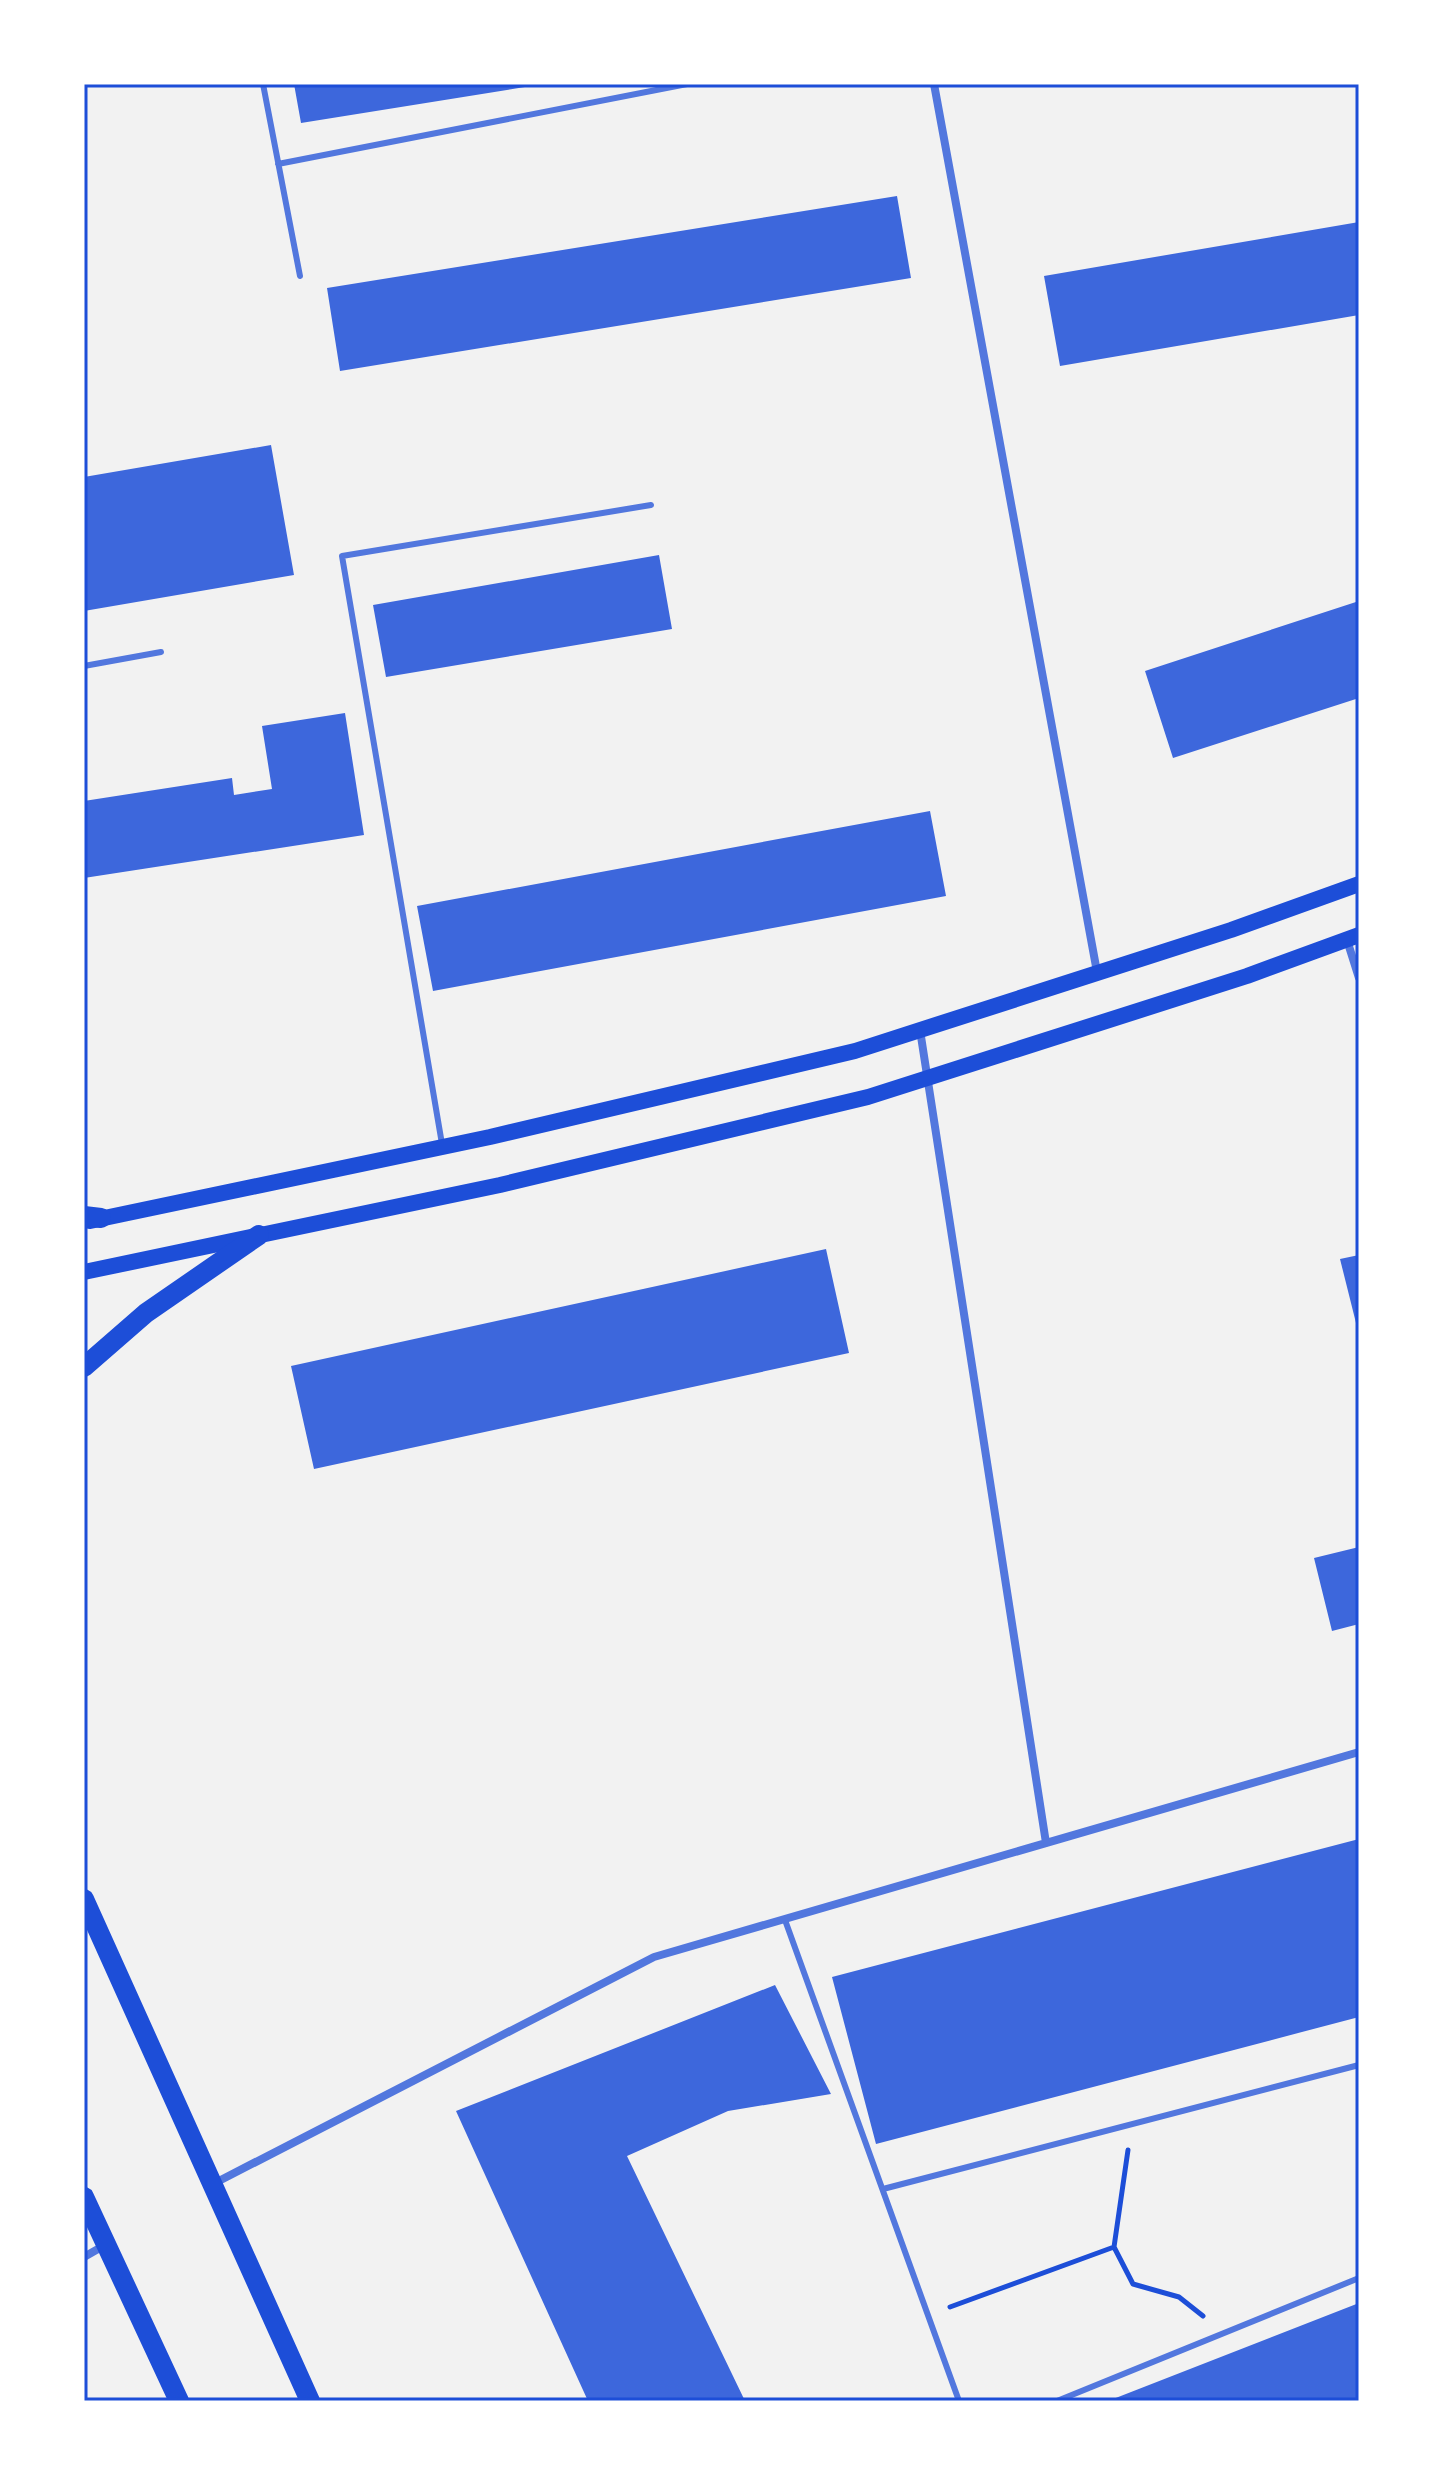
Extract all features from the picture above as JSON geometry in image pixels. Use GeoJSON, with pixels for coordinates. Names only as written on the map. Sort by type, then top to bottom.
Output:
{"type":"FeatureCollection","features":[{"type":"Feature","properties":{"kind":"main road"},"geometry":{"type":"LineString","coordinates":[[90,1219],[443,1147],[855,1051],[1359,884]]}},
{"type":"Feature","properties":{"kind":"main road"},"geometry":{"type":"LineString","coordinates":[[84,1272],[500,1185],[868,1097],[1247,976],[1353,938]]}},
{"type":"Feature","properties":{"kind":"main road"},"geometry":{"type":"LineString","coordinates":[[84,1367],[146,1313],[259,1235]]}},
{"type":"Feature","properties":{"kind":"main road"},"geometry":{"type":"LineString","coordinates":[[84,1899],[310,2401]]}},
{"type":"Feature","properties":{"kind":"main road"},"geometry":{"type":"LineString","coordinates":[[84,2197],[179,2401]]}},
{"type":"Feature","properties":{"kind":"street"},"geometry":{"type":"LineString","coordinates":[[934,84],[1097,973]]}},
{"type":"Feature","properties":{"kind":"street"},"geometry":{"type":"LineString","coordinates":[[1353,938],[1359,978]]}},
{"type":"Feature","properties":{"kind":"street"},"geometry":{"type":"LineString","coordinates":[[920,1030],[1046,1843]]}},
{"type":"Feature","properties":{"kind":"street"},"geometry":{"type":"LineString","coordinates":[[213,2184],[654,1957],[1359,1752]]}},
{"type":"Feature","properties":{"kind":"street"},"geometry":{"type":"LineString","coordinates":[[84,2257],[106,2245]]}},
{"type":"Feature","properties":{"kind":"lane"},"geometry":{"type":"LineString","coordinates":[[263,84],[300,276]]}},
{"type":"Feature","properties":{"kind":"lane"},"geometry":{"type":"LineString","coordinates":[[278,164],[687,84]]}},
{"type":"Feature","properties":{"kind":"lane"},"geometry":{"type":"LineString","coordinates":[[443,1147],[342,556],[651,505]]}},
{"type":"Feature","properties":{"kind":"lane"},"geometry":{"type":"LineString","coordinates":[[84,666],[161,652]]}},
{"type":"Feature","properties":{"kind":"lane"},"geometry":{"type":"LineString","coordinates":[[785,1920],[959,2401]]}},
{"type":"Feature","properties":{"kind":"lane"},"geometry":{"type":"LineString","coordinates":[[883,2189],[1359,2065]]}},
{"type":"Feature","properties":{"kind":"lane"},"geometry":{"type":"LineString","coordinates":[[1057,2401],[1359,2278]]}},
{"type":"Feature","properties":{"kind":"path"},"geometry":{"type":"LineString","coordinates":[[1129,2125],[1127,2169],[1114,2247],[1133,2284],[1179,2297],[1201,2313],[1216,2336]]}},
{"type":"Feature","properties":{"kind":"path"},"geometry":{"type":"LineString","coordinates":[[929,2319],[959,2302],[1114,2247]]}},
{"type":"Feature","properties":{"kind":"building"},"geometry":{"type":"Polygon","coordinates":[[[294,84],[531,84],[531,86],[301,123],[294,84]]]}},
{"type":"Feature","properties":{"kind":"building"},"geometry":{"type":"Polygon","coordinates":[[[897,196],[911,278],[340,371],[327,288],[897,196]]]}},
{"type":"Feature","properties":{"kind":"building"},"geometry":{"type":"Polygon","coordinates":[[[1359,222],[1359,315],[1060,366],[1044,276],[1359,222]]]}},
{"type":"Feature","properties":{"kind":"building"},"geometry":{"type":"Polygon","coordinates":[[[271,445],[294,575],[84,611],[84,477],[271,445]]]}},
{"type":"Feature","properties":{"kind":"building"},"geometry":{"type":"Polygon","coordinates":[[[659,555],[672,629],[386,677],[373,605],[659,555]]]}},
{"type":"Feature","properties":{"kind":"building"},"geometry":{"type":"Polygon","coordinates":[[[1359,601],[1359,698],[1173,758],[1145,671],[1359,601]]]}},
{"type":"Feature","properties":{"kind":"building"},"geometry":{"type":"Polygon","coordinates":[[[345,713],[364,835],[84,878],[84,801],[232,778],[234,795],[272,789],[262,726],[345,713]]]}},
{"type":"Feature","properties":{"kind":"building"},"geometry":{"type":"Polygon","coordinates":[[[930,811],[946,896],[433,991],[417,906],[930,811]]]}},
{"type":"Feature","properties":{"kind":"building"},"geometry":{"type":"Polygon","coordinates":[[[826,1249],[849,1353],[314,1469],[291,1366],[826,1249]]]}},
{"type":"Feature","properties":{"kind":"building"},"geometry":{"type":"Polygon","coordinates":[[[1359,1255],[1359,1331],[1358,1331],[1340,1259],[1359,1255]]]}},
{"type":"Feature","properties":{"kind":"building"},"geometry":{"type":"Polygon","coordinates":[[[1359,1547],[1359,1624],[1332,1631],[1314,1558],[1359,1547]]]}},
{"type":"Feature","properties":{"kind":"building"},"geometry":{"type":"Polygon","coordinates":[[[1359,1839],[1359,2017],[876,2144],[832,1977],[1359,1839]]]}},
{"type":"Feature","properties":{"kind":"building"},"geometry":{"type":"Polygon","coordinates":[[[775,1985],[831,2094],[728,2111],[627,2156],[745,2401],[588,2401],[456,2111],[775,1985]]]}},
{"type":"Feature","properties":{"kind":"building"},"geometry":{"type":"Polygon","coordinates":[[[1359,2303],[1359,2401],[1108,2401],[1359,2303]]]}}]}
